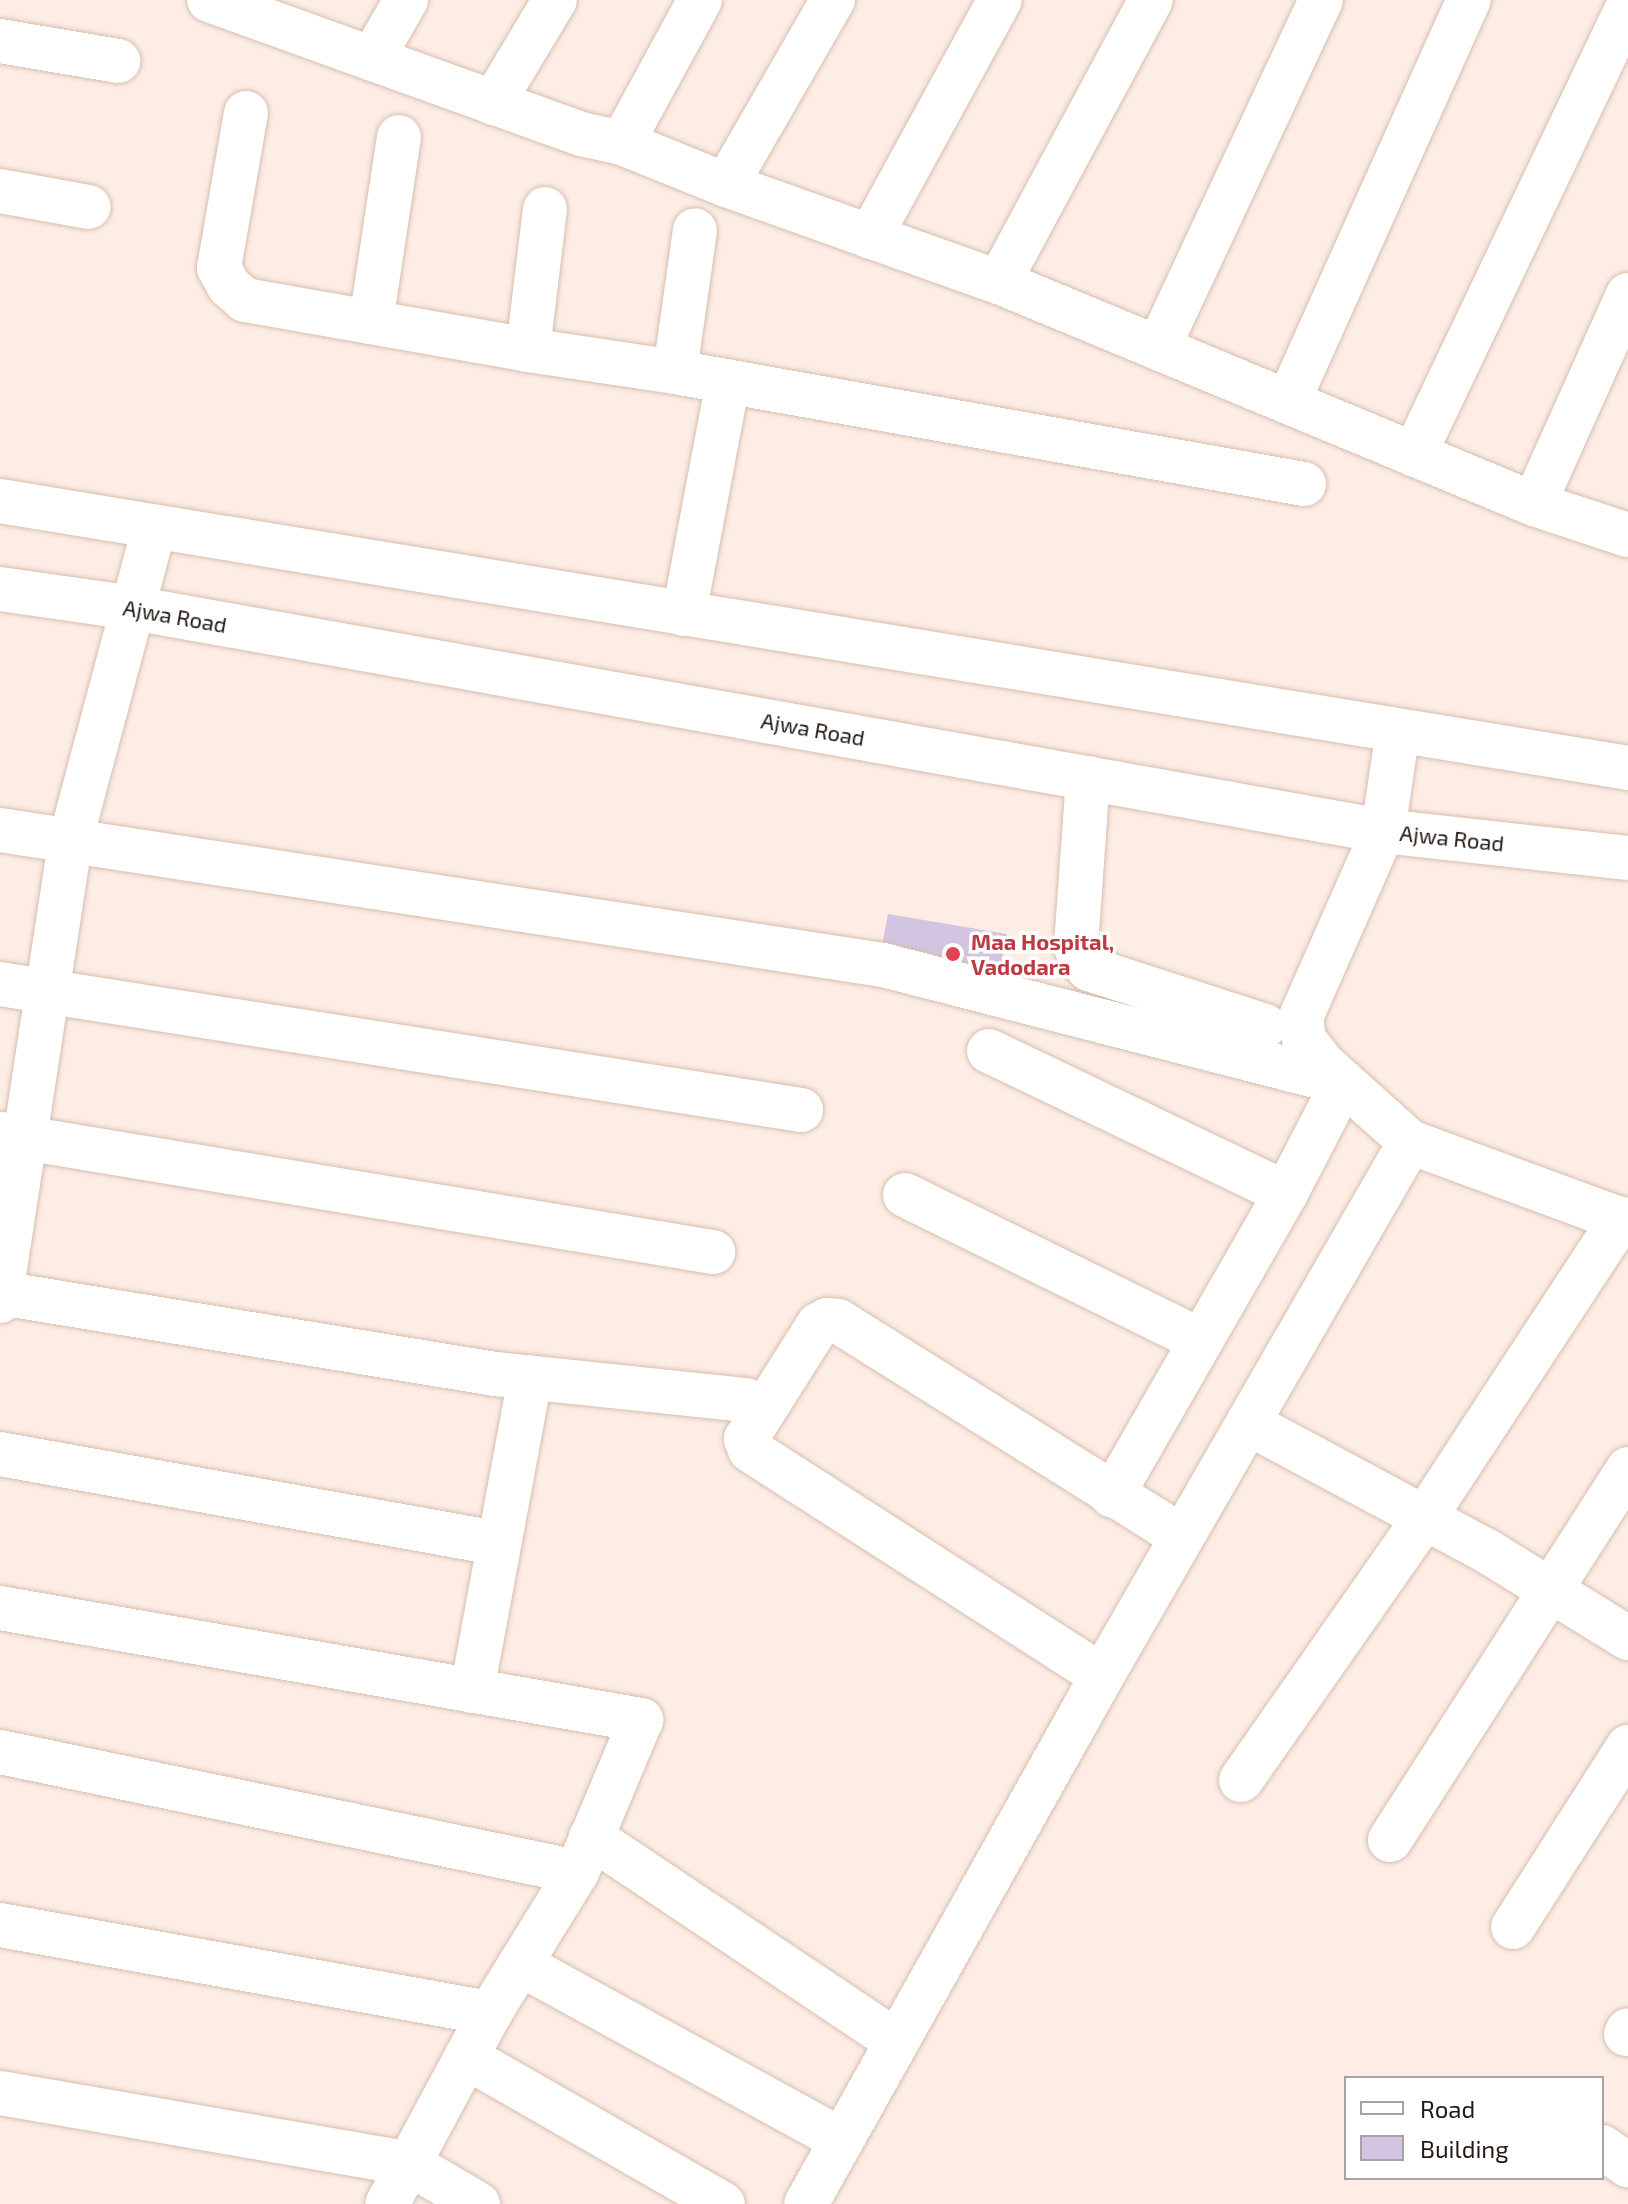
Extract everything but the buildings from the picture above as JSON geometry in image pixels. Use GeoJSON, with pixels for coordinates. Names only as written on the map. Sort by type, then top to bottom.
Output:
{"type":"FeatureCollection","features":[{"type":"Feature","properties":{"kind":"street"},"geometry":{"type":"LineString","coordinates":[[209,0],[282,12],[372,59],[581,134],[622,143],[726,185],[999,282],[1534,504],[1628,535]]}},
{"type":"Feature","properties":{"kind":"street"},"geometry":{"type":"LineString","coordinates":[[372,59],[406,0]]}},
{"type":"Feature","properties":{"kind":"street"},"geometry":{"type":"LineString","coordinates":[[493,103],[555,0]]}},
{"type":"Feature","properties":{"kind":"street"},"geometry":{"type":"LineString","coordinates":[[622,143],[700,0]]}},
{"type":"Feature","properties":{"kind":"street"},"geometry":{"type":"LineString","coordinates":[[726,185],[833,0]]}},
{"type":"Feature","properties":{"kind":"street"},"geometry":{"type":"LineString","coordinates":[[870,237],[1000,0]]}},
{"type":"Feature","properties":{"kind":"street"},"geometry":{"type":"LineString","coordinates":[[999,282],[1151,0]]}},
{"type":"Feature","properties":{"kind":"street"},"geometry":{"type":"LineString","coordinates":[[1158,348],[1321,0]]}},
{"type":"Feature","properties":{"kind":"street"},"geometry":{"type":"LineString","coordinates":[[1288,402],[1469,0]]}},
{"type":"Feature","properties":{"kind":"street"},"geometry":{"type":"LineString","coordinates":[[1414,455],[1628,6]]}},
{"type":"Feature","properties":{"kind":"street"},"geometry":{"type":"LineString","coordinates":[[0,41],[118,61]]}},
{"type":"Feature","properties":{"kind":"street"},"geometry":{"type":"LineString","coordinates":[[246,113],[219,268],[229,286],[245,300],[528,350],[728,381],[1304,484]]}},
{"type":"Feature","properties":{"kind":"street"},"geometry":{"type":"LineString","coordinates":[[371,322],[399,137]]}},
{"type":"Feature","properties":{"kind":"street"},"geometry":{"type":"LineString","coordinates":[[0,191],[89,207]]}},
{"type":"Feature","properties":{"kind":"street"},"geometry":{"type":"LineString","coordinates":[[528,350],[545,209]]}},
{"type":"Feature","properties":{"kind":"street"},"geometry":{"type":"LineString","coordinates":[[675,372],[695,230]]}},
{"type":"Feature","properties":{"kind":"street"},"geometry":{"type":"LineString","coordinates":[[1534,504],[1612,366],[1628,295]]}},
{"type":"Feature","properties":{"kind":"street"},"geometry":{"type":"LineString","coordinates":[[684,614],[728,381]]}},
{"type":"Feature","properties":{"kind":"street"},"geometry":{"type":"LineString","coordinates":[[0,501],[1628,768]]}},
{"type":"Feature","properties":{"kind":"street"},"geometry":{"type":"LineString","coordinates":[[154,528],[70,842],[47,993],[12,1136],[0,1296],[530,1377],[747,1400]]}},
{"type":"Feature","properties":{"kind":"street","name":"Ajwa Road"},"geometry":{"type":"LineString","coordinates":[[0,589],[133,608],[1383,831],[1628,858]]}},
{"type":"Feature","properties":{"kind":"street"},"geometry":{"type":"LineString","coordinates":[[1241,1780],[1425,1517],[1624,1220],[1410,1142],[1323,1064],[1304,1040],[1301,1017],[1383,831],[1398,731]]}},
{"type":"Feature","properties":{"kind":"street"},"geometry":{"type":"LineString","coordinates":[[1088,778],[1076,947],[1080,958],[1089,969],[1265,1026]]}},
{"type":"Feature","properties":{"kind":"street"},"geometry":{"type":"LineString","coordinates":[[0,830],[883,965],[1343,1083]]}},
{"type":"Feature","properties":{"kind":"street"},"geometry":{"type":"LineString","coordinates":[[0,984],[801,1110]]}},
{"type":"Feature","properties":{"kind":"street"},"geometry":{"type":"LineString","coordinates":[[989,1051],[1286,1193]]}},
{"type":"Feature","properties":{"kind":"street"},"geometry":{"type":"LineString","coordinates":[[1112,1496],[1286,1193],[1343,1083]]}},
{"type":"Feature","properties":{"kind":"street"},"geometry":{"type":"LineString","coordinates":[[12,1136],[713,1252]]}},
{"type":"Feature","properties":{"kind":"street"},"geometry":{"type":"LineString","coordinates":[[806,2204],[1102,1676],[1410,1142]]}},
{"type":"Feature","properties":{"kind":"street"},"geometry":{"type":"LineString","coordinates":[[905,1195],[1200,1340]]}},
{"type":"Feature","properties":{"kind":"street"},"geometry":{"type":"LineString","coordinates":[[1102,1676],[750,1450],[746,1439],[818,1325],[827,1320],[838,1321],[1112,1496],[1182,1537]]}},
{"type":"Feature","properties":{"kind":"street"},"geometry":{"type":"LineString","coordinates":[[472,1691],[496,1543],[530,1377]]}},
{"type":"Feature","properties":{"kind":"street"},"geometry":{"type":"LineString","coordinates":[[1248,1423],[1425,1517],[1628,1638]]}},
{"type":"Feature","properties":{"kind":"street"},"geometry":{"type":"LineString","coordinates":[[0,1454],[496,1543]]}},
{"type":"Feature","properties":{"kind":"street"},"geometry":{"type":"LineString","coordinates":[[1390,1840],[1628,1469]]}},
{"type":"Feature","properties":{"kind":"street"},"geometry":{"type":"LineString","coordinates":[[0,1608],[641,1720],[584,1854],[490,2013],[387,2204]]}},
{"type":"Feature","properties":{"kind":"street"},"geometry":{"type":"LineString","coordinates":[[1513,1927],[1628,1747]]}},
{"type":"Feature","properties":{"kind":"street"},"geometry":{"type":"LineString","coordinates":[[0,1752],[584,1854],[897,2042]]}},
{"type":"Feature","properties":{"kind":"street"},"geometry":{"type":"LineString","coordinates":[[0,1925],[490,2013]]}},
{"type":"Feature","properties":{"kind":"street"},"geometry":{"type":"LineString","coordinates":[[520,1964],[841,2140]]}},
{"type":"Feature","properties":{"kind":"street"},"geometry":{"type":"LineString","coordinates":[[466,2057],[723,2204]]}},
{"type":"Feature","properties":{"kind":"street"},"geometry":{"type":"LineString","coordinates":[[0,2093],[410,2164],[478,2204]]}},
{"type":"Feature","properties":{"kind":"street"},"geometry":{"type":"LineString","coordinates":[[1604,2148],[1628,2165]]}},
{"type":"Feature","properties":{"kind":"place","name":"Maa Hospital, Vadodara"},"geometry":{"type":"Point","coordinates":[953,954]}}]}
